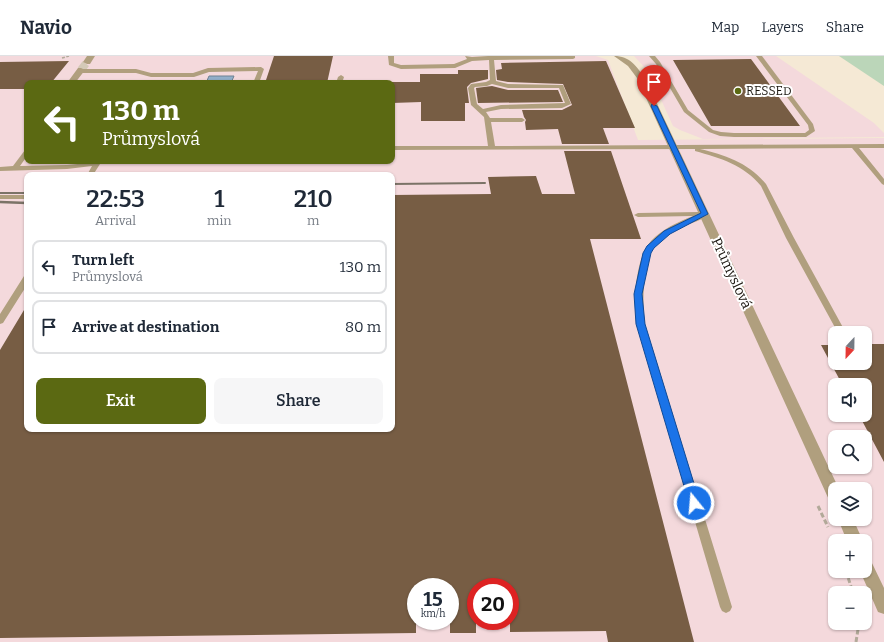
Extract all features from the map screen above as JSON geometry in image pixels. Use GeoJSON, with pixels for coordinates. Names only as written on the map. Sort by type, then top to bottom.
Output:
{"type":"FeatureCollection","features":[{"type":"Feature","properties":{"kind":"street","name":"Průmyslová"},"geometry":{"type":"LineString","coordinates":[[618,56],[630,64],[641,78],[828,483]]}},
{"type":"Feature","properties":{"kind":"street"},"geometry":{"type":"LineString","coordinates":[[72,80],[80,70]]}},
{"type":"Feature","properties":{"kind":"street"},"geometry":{"type":"LineString","coordinates":[[871,578],[884,606]]}},
{"type":"Feature","properties":{"kind":"lane"},"geometry":{"type":"LineString","coordinates":[[391,56],[391,64],[401,66],[455,66],[470,57],[573,57]]}},
{"type":"Feature","properties":{"kind":"lane"},"geometry":{"type":"LineString","coordinates":[[652,56],[658,63],[686,111],[710,131],[720,134],[734,135],[810,134],[812,131],[811,125],[759,56]]}},
{"type":"Feature","properties":{"kind":"lane"},"geometry":{"type":"LineString","coordinates":[[491,57],[494,79],[492,82]]}},
{"type":"Feature","properties":{"kind":"lane"},"geometry":{"type":"LineString","coordinates":[[80,70],[136,71],[151,75],[194,75],[208,70],[261,69],[257,80]]}},
{"type":"Feature","properties":{"kind":"lane"},"geometry":{"type":"LineString","coordinates":[[191,80],[194,75]]}},
{"type":"Feature","properties":{"kind":"lane"},"geometry":{"type":"LineString","coordinates":[[340,80],[341,76]]}},
{"type":"Feature","properties":{"kind":"lane"},"geometry":{"type":"LineString","coordinates":[[483,111],[498,107],[562,106],[568,104],[561,86],[506,86],[492,82],[471,86],[473,104],[487,116],[492,148]]}},
{"type":"Feature","properties":{"kind":"lane"},"geometry":{"type":"LineString","coordinates":[[488,120],[522,120]]}},
{"type":"Feature","properties":{"kind":"lane"},"geometry":{"type":"LineString","coordinates":[[854,146],[884,183]]}},
{"type":"Feature","properties":{"kind":"lane"},"geometry":{"type":"LineString","coordinates":[[395,148],[884,146]]}},
{"type":"Feature","properties":{"kind":"lane"},"geometry":{"type":"LineString","coordinates":[[674,147],[706,152],[747,168],[759,177],[790,238],[838,326]]}},
{"type":"Feature","properties":{"kind":"lane"},"geometry":{"type":"LineString","coordinates":[[15,168],[24,155]]}},
{"type":"Feature","properties":{"kind":"lane"},"geometry":{"type":"LineString","coordinates":[[1,170],[15,168],[75,167],[97,164]]}},
{"type":"Feature","properties":{"kind":"lane"},"geometry":{"type":"LineString","coordinates":[[92,172],[97,164]]}},
{"type":"Feature","properties":{"kind":"lane"},"geometry":{"type":"LineString","coordinates":[[0,197],[24,197]]}},
{"type":"Feature","properties":{"kind":"lane"},"geometry":{"type":"LineString","coordinates":[[638,215],[705,214]]}},
{"type":"Feature","properties":{"kind":"lane"},"geometry":{"type":"LineString","coordinates":[[705,214],[667,232],[651,246],[647,253],[640,284],[638,294],[638,311],[640,324],[726,607]]}},
{"type":"Feature","properties":{"kind":"lane"},"geometry":{"type":"LineString","coordinates":[[0,322],[24,283]]}},
{"type":"Feature","properties":{"kind":"path"},"geometry":{"type":"LineString","coordinates":[[62,58],[69,56]]}},
{"type":"Feature","properties":{"kind":"path"},"geometry":{"type":"LineString","coordinates":[[856,642],[858,630]]}},
{"type":"Feature","properties":{"kind":"shaded area"},"geometry":{"type":"Polygon","coordinates":[[[0,56],[596,56],[608,60],[638,140],[884,138],[884,642],[0,642],[0,56]]]}},
{"type":"Feature","properties":{"kind":"shaded area"},"geometry":{"type":"Polygon","coordinates":[[[634,56],[776,56],[874,123],[884,133],[884,137],[703,139],[673,126],[648,71],[634,56]]]}},
{"type":"Feature","properties":{"kind":"green space"},"geometry":{"type":"Polygon","coordinates":[[[839,56],[884,56],[884,86],[839,56]]]}},
{"type":"Feature","properties":{"kind":"water"},"geometry":{"type":"Polygon","coordinates":[[[209,76],[234,76],[232,80],[207,80],[209,76]]]}},
{"type":"Feature","properties":{"kind":"building"},"geometry":{"type":"Polygon","coordinates":[[[274,56],[333,56],[328,80],[266,80],[274,56]]]}},
{"type":"Feature","properties":{"kind":"building"},"geometry":{"type":"Polygon","coordinates":[[[751,59],[800,126],[711,126],[673,60],[751,59]]]}},
{"type":"Feature","properties":{"kind":"building"},"geometry":{"type":"Polygon","coordinates":[[[69,61],[53,80],[24,80],[24,89],[0,89],[0,62],[69,61]]]}},
{"type":"Feature","properties":{"kind":"building"},"geometry":{"type":"Polygon","coordinates":[[[606,61],[635,128],[603,128],[609,144],[562,144],[558,129],[526,130],[526,120],[522,110],[562,110],[572,105],[563,84],[508,82],[497,80],[496,70],[502,69],[501,63],[606,61]]]}},
{"type":"Feature","properties":{"kind":"building"},"geometry":{"type":"Polygon","coordinates":[[[458,70],[488,70],[488,79],[471,83],[467,87],[469,103],[465,103],[465,121],[421,121],[421,102],[395,103],[395,82],[420,82],[420,74],[458,74],[458,70]]]}},
{"type":"Feature","properties":{"kind":"building"},"geometry":{"type":"Polygon","coordinates":[[[492,86],[508,90],[558,90],[563,102],[478,103],[476,88],[492,86]]]}},
{"type":"Feature","properties":{"kind":"building"},"geometry":{"type":"Polygon","coordinates":[[[564,151],[611,151],[641,239],[590,239],[694,642],[608,642],[606,631],[510,632],[510,630],[519,630],[519,578],[467,578],[467,630],[476,630],[476,633],[450,633],[450,630],[459,630],[459,578],[407,578],[407,630],[416,630],[416,633],[0,638],[0,350],[24,310],[24,432],[395,432],[395,195],[491,194],[488,177],[536,176],[542,194],[575,194],[564,151]]]}},
{"type":"Feature","properties":{"kind":"building"},"geometry":{"type":"Polygon","coordinates":[[[872,344],[884,344],[884,462],[872,439],[872,430],[867,430],[863,422],[872,422],[872,378],[839,378],[834,370],[872,370],[872,344]]]}},
{"type":"Feature","properties":{"kind":"building"},"geometry":{"type":"Polygon","coordinates":[[[821,345],[828,345],[828,358],[821,345]]]}},
{"type":"Feature","properties":{"kind":"tunnel"},"geometry":{"type":"LineString","coordinates":[[81,70],[87,62]]}},
{"type":"Feature","properties":{"kind":"railway"},"geometry":{"type":"LineString","coordinates":[[395,184],[485,183]]}},
{"type":"Feature","properties":{"kind":"railway"},"geometry":{"type":"LineString","coordinates":[[0,193],[24,193]]}},
{"type":"Feature","properties":{"kind":"railway"},"geometry":{"type":"LineString","coordinates":[[0,202],[24,203]]}},
{"type":"Feature","properties":{"kind":"place","name":"RESSED"},"geometry":{"type":"Point","coordinates":[738,91]}},
{"type":"Feature","properties":{"kind":"route"},"geometry":{"type":"LineString","coordinates":[[654,106],[705,214],[667,232],[657,239],[651,246],[647,253],[638,294],[640,324],[694,503]]}}]}
